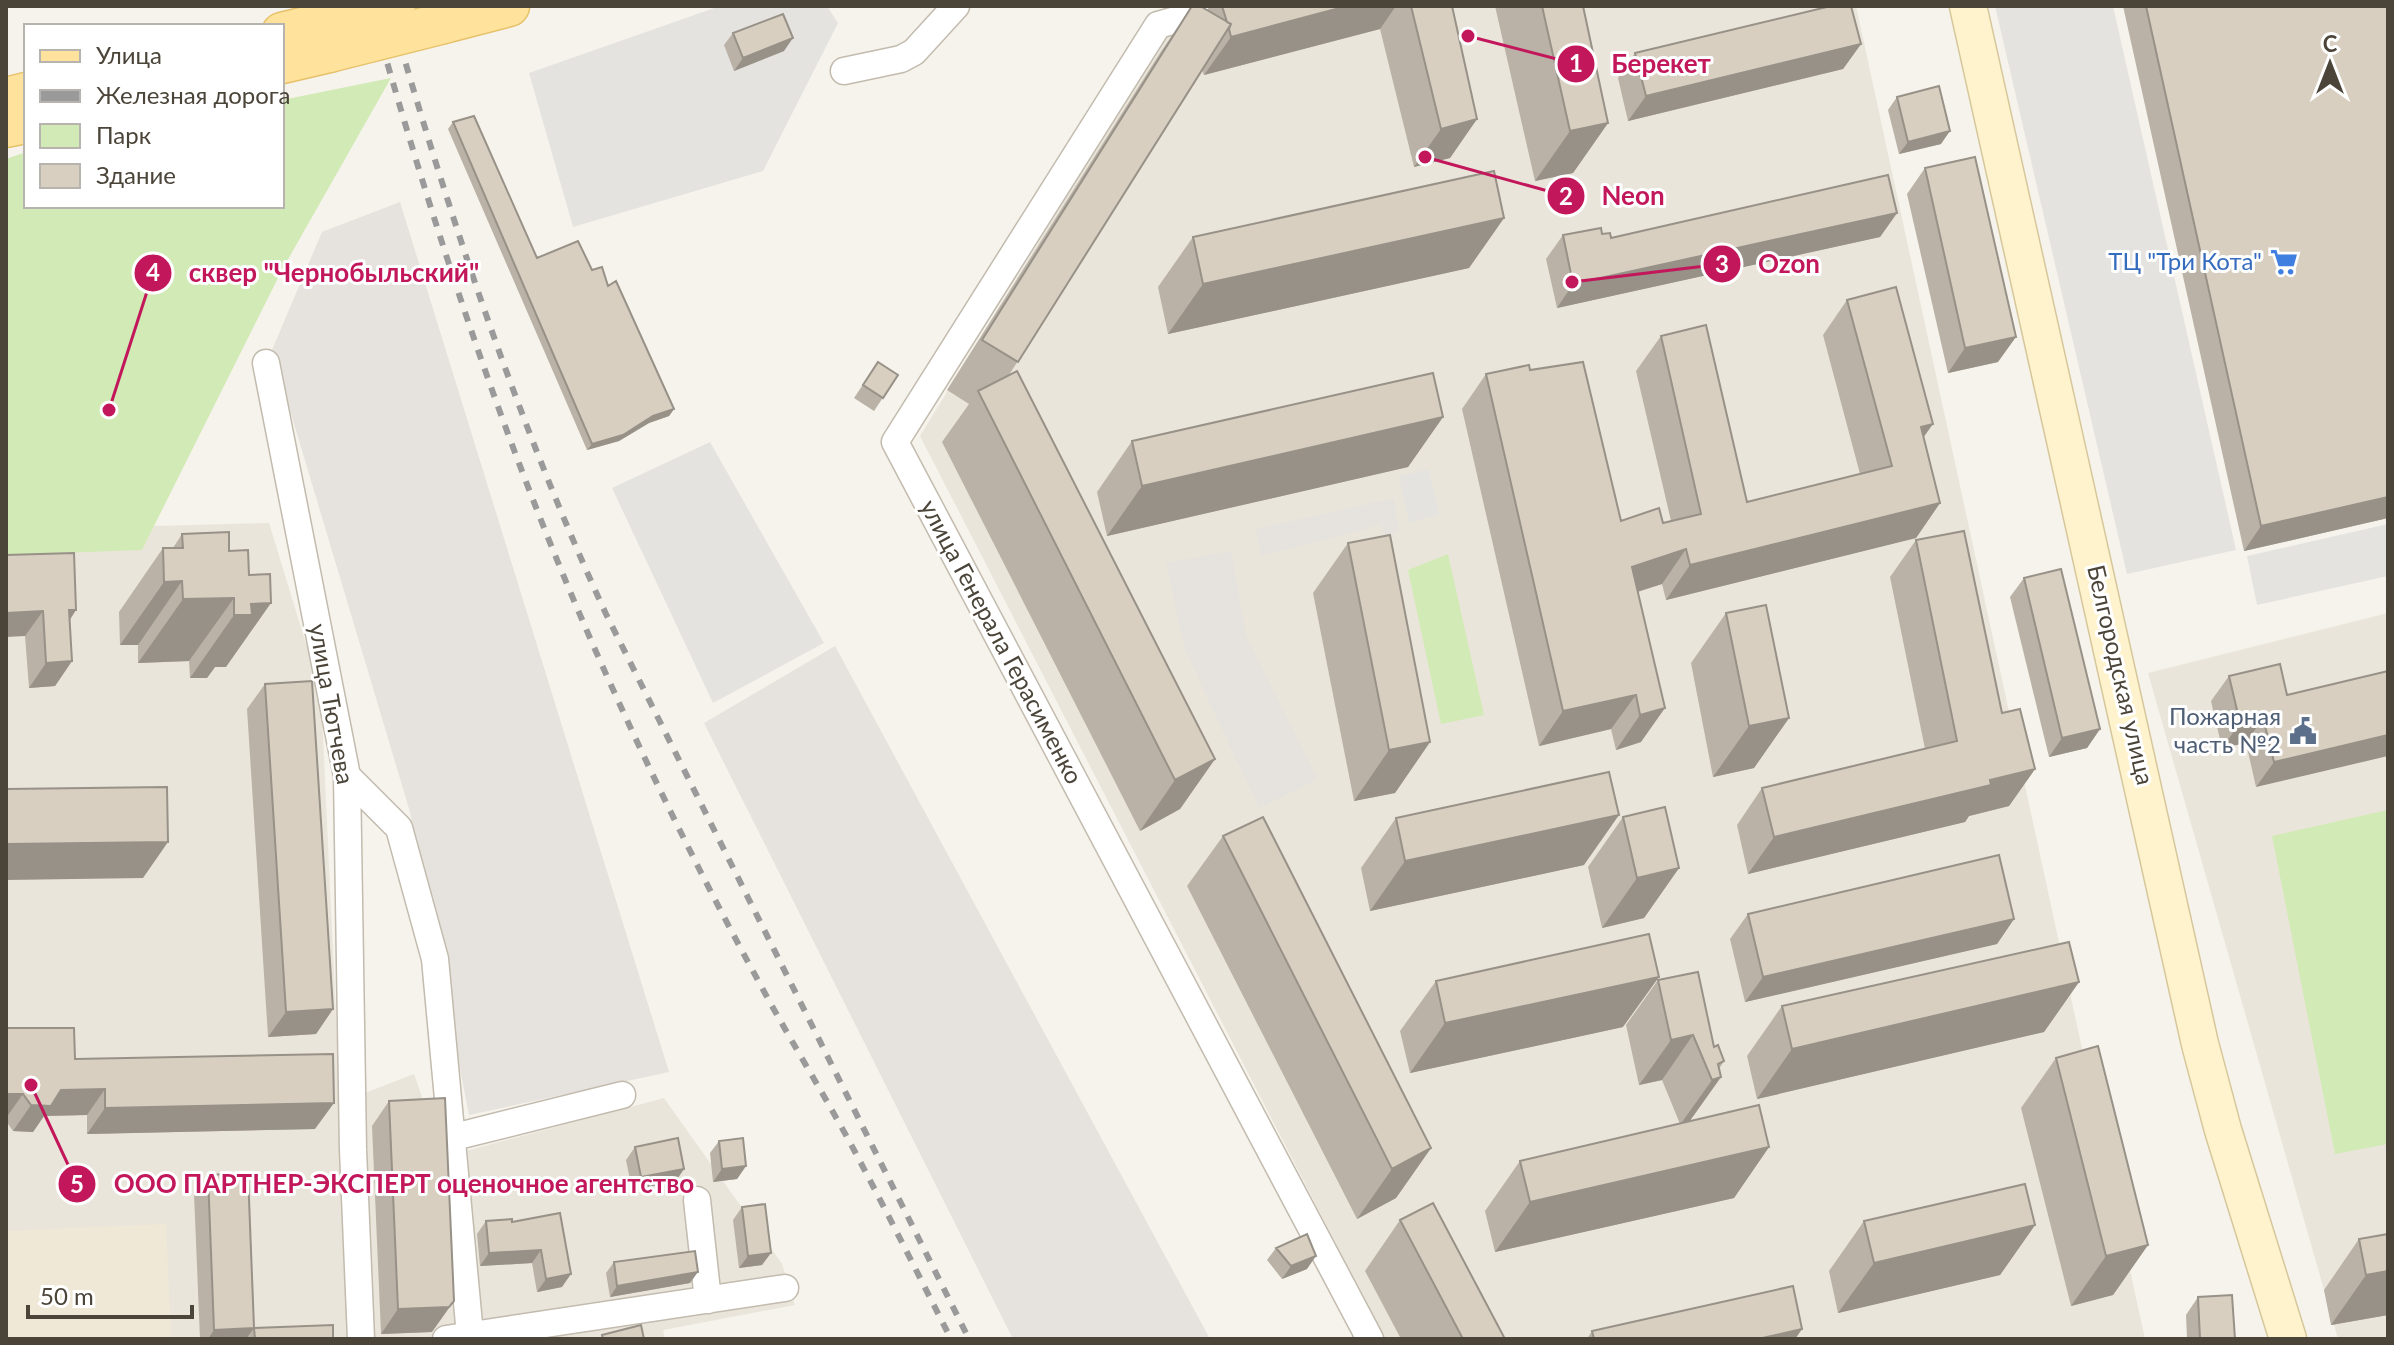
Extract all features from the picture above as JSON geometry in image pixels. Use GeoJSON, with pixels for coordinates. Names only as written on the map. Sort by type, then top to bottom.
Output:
{"type":"FeatureCollection","features":[{"type":"Feature","properties":{"kind":"main road"},"geometry":{"type":"LineString","coordinates":[[284,62],[394,6]]}},
{"type":"Feature","properties":{"kind":"main road"},"geometry":{"type":"LineString","coordinates":[[284,33],[326,38],[444,23],[509,6]]}},
{"type":"Feature","properties":{"kind":"main road","name":"Белгородская улица"},"geometry":{"type":"LineString","coordinates":[[1968,6],[2200,1044],[2223,1130],[2288,1339]]}},
{"type":"Feature","properties":{"kind":"street"},"geometry":{"type":"LineString","coordinates":[[844,71],[901,59],[914,52],[956,6]]}},
{"type":"Feature","properties":{"kind":"street","name":"улица Генерала Герасименко"},"geometry":{"type":"LineString","coordinates":[[1225,6],[1158,25],[895,442],[1370,1339]]}},
{"type":"Feature","properties":{"kind":"street","name":"улица Тютчева"},"geometry":{"type":"LineString","coordinates":[[266,363],[347,776],[351,1050],[361,1339]]}},
{"type":"Feature","properties":{"kind":"street"},"geometry":{"type":"LineString","coordinates":[[347,776],[399,828],[435,959],[450,1138],[458,1337],[544,1332],[785,1288]]}},
{"type":"Feature","properties":{"kind":"street"},"geometry":{"type":"LineString","coordinates":[[450,1138],[622,1095]]}},
{"type":"Feature","properties":{"kind":"street"},"geometry":{"type":"LineString","coordinates":[[697,1200],[708,1300]]}},
{"type":"Feature","properties":{"kind":"shaded area"},"geometry":{"type":"Polygon","coordinates":[[[720,6],[827,6],[838,23],[763,171],[573,227],[529,73],[720,6]]]}},
{"type":"Feature","properties":{"kind":"shaded area"},"geometry":{"type":"Polygon","coordinates":[[[1183,6],[1856,6],[2145,1339],[1385,1339],[920,436],[1183,6]]]}},
{"type":"Feature","properties":{"kind":"shaded area"},"geometry":{"type":"Polygon","coordinates":[[[1995,6],[2113,6],[2236,550],[2127,574],[1995,6]]]}},
{"type":"Feature","properties":{"kind":"shaded area"},"geometry":{"type":"Polygon","coordinates":[[[400,202],[669,1072],[469,1115],[410,812],[272,350],[322,232],[400,202]]]}},
{"type":"Feature","properties":{"kind":"shaded area"},"geometry":{"type":"Polygon","coordinates":[[[710,442],[824,643],[713,703],[612,488],[710,442]]]}},
{"type":"Feature","properties":{"kind":"shaded area"},"geometry":{"type":"Polygon","coordinates":[[[1429,469],[1439,514],[1409,523],[1399,476],[1429,469]]]}},
{"type":"Feature","properties":{"kind":"shaded area"},"geometry":{"type":"Polygon","coordinates":[[[1394,498],[1399,531],[1385,535],[1380,525],[1261,556],[1256,529],[1394,498]]]}},
{"type":"Feature","properties":{"kind":"shaded area"},"geometry":{"type":"Polygon","coordinates":[[[269,523],[321,693],[351,1339],[6,1339],[6,530],[269,523]]]}},
{"type":"Feature","properties":{"kind":"shaded area"},"geometry":{"type":"Polygon","coordinates":[[[2388,524],[2388,576],[2257,605],[2247,556],[2388,524]]]}},
{"type":"Feature","properties":{"kind":"shaded area"},"geometry":{"type":"Polygon","coordinates":[[[1231,551],[1246,635],[1318,779],[1259,808],[1185,650],[1166,563],[1231,551]]]}},
{"type":"Feature","properties":{"kind":"shaded area"},"geometry":{"type":"Polygon","coordinates":[[[2388,613],[2388,1339],[2338,1339],[2148,673],[2388,613]]]}},
{"type":"Feature","properties":{"kind":"shaded area"},"geometry":{"type":"Polygon","coordinates":[[[835,646],[1210,1339],[1013,1339],[704,723],[835,646]]]}},
{"type":"Feature","properties":{"kind":"shaded area"},"geometry":{"type":"Polygon","coordinates":[[[414,1074],[443,1157],[664,1098],[782,1264],[795,1305],[663,1330],[665,1339],[373,1339],[360,1095],[414,1074]]]}},
{"type":"Feature","properties":{"kind":"shaded area"},"geometry":{"type":"Polygon","coordinates":[[[166,1224],[171,1339],[6,1339],[6,1231],[166,1224]]]}},
{"type":"Feature","properties":{"kind":"green space"},"geometry":{"type":"Polygon","coordinates":[[[391,78],[282,270],[142,550],[6,555],[6,159],[24,153],[24,208],[284,208],[284,100],[391,78]]]}},
{"type":"Feature","properties":{"kind":"green space"},"geometry":{"type":"Polygon","coordinates":[[[1448,554],[1484,715],[1441,724],[1408,570],[1448,554]]]}},
{"type":"Feature","properties":{"kind":"green space"},"geometry":{"type":"Polygon","coordinates":[[[2388,810],[2388,1144],[2335,1154],[2272,836],[2388,810]]]}},
{"type":"Feature","properties":{"kind":"building"},"geometry":{"type":"Polygon","coordinates":[[[1192,6],[1200,6],[1231,24],[1018,362],[982,340],[1192,6]]]}},
{"type":"Feature","properties":{"kind":"building"},"geometry":{"type":"Polygon","coordinates":[[[1222,6],[1347,6],[1231,37],[1231,24],[1227,22],[1222,6]]]}},
{"type":"Feature","properties":{"kind":"building"},"geometry":{"type":"Polygon","coordinates":[[[1411,6],[1452,6],[1477,119],[1441,129],[1411,6]]]}},
{"type":"Feature","properties":{"kind":"building"},"geometry":{"type":"Polygon","coordinates":[[[1542,6],[1583,6],[1608,123],[1570,131],[1542,6]]]}},
{"type":"Feature","properties":{"kind":"building"},"geometry":{"type":"Polygon","coordinates":[[[1831,6],[1851,6],[1861,44],[1646,96],[1635,53],[1831,6]]]}},
{"type":"Feature","properties":{"kind":"building","name":"ТЦ \"Три Кота\""},"geometry":{"type":"Polygon","coordinates":[[[2146,6],[2388,6],[2388,497],[2261,526],[2146,6]]]}},
{"type":"Feature","properties":{"kind":"building"},"geometry":{"type":"Polygon","coordinates":[[[783,14],[793,38],[743,58],[733,33],[783,14]]]}},
{"type":"Feature","properties":{"kind":"building"},"geometry":{"type":"Polygon","coordinates":[[[1939,86],[1950,131],[1908,142],[1897,97],[1939,86]]]}},
{"type":"Feature","properties":{"kind":"building"},"geometry":{"type":"Polygon","coordinates":[[[474,116],[537,258],[578,241],[592,270],[602,267],[608,286],[616,281],[674,409],[653,416],[623,435],[592,444],[453,122],[474,116]]]}},
{"type":"Feature","properties":{"kind":"building"},"geometry":{"type":"Polygon","coordinates":[[[1975,157],[2016,337],[1965,348],[1925,168],[1975,157]]]}},
{"type":"Feature","properties":{"kind":"building"},"geometry":{"type":"Polygon","coordinates":[[[1494,171],[1504,218],[1203,284],[1193,237],[1494,171]]]}},
{"type":"Feature","properties":{"kind":"building"},"geometry":{"type":"Polygon","coordinates":[[[1888,175],[1897,213],[1573,284],[1563,235],[1601,228],[1602,234],[1610,233],[1611,238],[1888,175]]]}},
{"type":"Feature","properties":{"kind":"building"},"geometry":{"type":"Polygon","coordinates":[[[1896,287],[1933,424],[1921,427],[1940,503],[1690,565],[1686,549],[1632,567],[1665,708],[1640,715],[1636,695],[1563,711],[1486,374],[1529,365],[1530,370],[1583,362],[1621,521],[1659,508],[1663,523],[1701,514],[1661,336],[1706,325],[1747,502],[1892,466],[1847,300],[1896,287]]]}},
{"type":"Feature","properties":{"kind":"building"},"geometry":{"type":"Polygon","coordinates":[[[878,362],[898,375],[883,398],[863,385],[878,362]]]}},
{"type":"Feature","properties":{"kind":"building"},"geometry":{"type":"Polygon","coordinates":[[[1017,371],[1215,759],[1175,780],[978,391],[1017,371]]]}},
{"type":"Feature","properties":{"kind":"building"},"geometry":{"type":"Polygon","coordinates":[[[1433,373],[1443,417],[1142,486],[1132,441],[1433,373]]]}},
{"type":"Feature","properties":{"kind":"building"},"geometry":{"type":"Polygon","coordinates":[[[1964,531],[2002,713],[2020,709],[2035,769],[1990,780],[1991,785],[1774,837],[1762,788],[1957,741],[1916,540],[1964,531]]]}},
{"type":"Feature","properties":{"kind":"building"},"geometry":{"type":"Polygon","coordinates":[[[229,532],[229,551],[248,550],[249,575],[270,574],[271,603],[251,604],[252,615],[234,615],[234,598],[183,599],[182,581],[164,582],[163,548],[183,548],[182,534],[229,532]]]}},
{"type":"Feature","properties":{"kind":"building"},"geometry":{"type":"Polygon","coordinates":[[[1390,535],[1430,742],[1389,750],[1348,543],[1390,535]]]}},
{"type":"Feature","properties":{"kind":"building"},"geometry":{"type":"Polygon","coordinates":[[[74,553],[76,610],[69,610],[72,661],[46,663],[43,611],[6,613],[6,555],[74,553]]]}},
{"type":"Feature","properties":{"kind":"building"},"geometry":{"type":"Polygon","coordinates":[[[2061,569],[2100,729],[2062,738],[2024,578],[2061,569]]]}},
{"type":"Feature","properties":{"kind":"building"},"geometry":{"type":"Polygon","coordinates":[[[1766,605],[1789,718],[1749,726],[1726,613],[1766,605]]]}},
{"type":"Feature","properties":{"kind":"building"},"geometry":{"type":"Polygon","coordinates":[[[2280,664],[2287,695],[2388,671],[2388,735],[2274,762],[2263,718],[2240,723],[2229,676],[2280,664]]]}},
{"type":"Feature","properties":{"kind":"building"},"geometry":{"type":"Polygon","coordinates":[[[312,681],[333,1009],[286,1012],[265,684],[312,681]]]}},
{"type":"Feature","properties":{"kind":"building"},"geometry":{"type":"Polygon","coordinates":[[[1609,772],[1619,815],[1405,861],[1396,818],[1609,772]]]}},
{"type":"Feature","properties":{"kind":"building"},"geometry":{"type":"Polygon","coordinates":[[[167,787],[168,842],[6,844],[6,789],[167,787]]]}},
{"type":"Feature","properties":{"kind":"building"},"geometry":{"type":"Polygon","coordinates":[[[1665,807],[1679,868],[1637,878],[1623,817],[1665,807]]]}},
{"type":"Feature","properties":{"kind":"building"},"geometry":{"type":"Polygon","coordinates":[[[1263,817],[1431,1148],[1392,1169],[1223,836],[1263,817]]]}},
{"type":"Feature","properties":{"kind":"building"},"geometry":{"type":"Polygon","coordinates":[[[1999,855],[2014,919],[1763,977],[1748,914],[1999,855]]]}},
{"type":"Feature","properties":{"kind":"building"},"geometry":{"type":"Polygon","coordinates":[[[1649,934],[1659,977],[1445,1023],[1436,981],[1649,934]]]}},
{"type":"Feature","properties":{"kind":"building"},"geometry":{"type":"Polygon","coordinates":[[[2069,942],[2079,982],[1792,1049],[1782,1006],[2069,942]]]}},
{"type":"Feature","properties":{"kind":"building"},"geometry":{"type":"Polygon","coordinates":[[[1698,972],[1714,1047],[1718,1045],[1724,1061],[1718,1064],[1721,1077],[1712,1080],[1693,1035],[1671,1040],[1658,980],[1698,972]]]}},
{"type":"Feature","properties":{"kind":"building"},"geometry":{"type":"Polygon","coordinates":[[[6,1028],[74,1028],[75,1059],[333,1054],[334,1103],[105,1108],[105,1089],[61,1090],[51,1106],[31,1105],[23,1094],[6,1094],[6,1028]]]}},
{"type":"Feature","properties":{"kind":"building"},"geometry":{"type":"Polygon","coordinates":[[[2098,1046],[2148,1245],[2106,1256],[2056,1058],[2098,1046]]]}},
{"type":"Feature","properties":{"kind":"building"},"geometry":{"type":"Polygon","coordinates":[[[445,1098],[454,1301],[449,1307],[398,1309],[389,1101],[445,1098]]]}},
{"type":"Feature","properties":{"kind":"building"},"geometry":{"type":"Polygon","coordinates":[[[1759,1105],[1769,1147],[1530,1202],[1520,1161],[1759,1105]]]}},
{"type":"Feature","properties":{"kind":"building"},"geometry":{"type":"Polygon","coordinates":[[[678,1138],[684,1169],[641,1177],[635,1147],[678,1138]]]}},
{"type":"Feature","properties":{"kind":"building"},"geometry":{"type":"Polygon","coordinates":[[[743,1138],[746,1166],[722,1169],[719,1141],[743,1138]]]}},
{"type":"Feature","properties":{"kind":"building"},"geometry":{"type":"Polygon","coordinates":[[[248,1173],[254,1328],[214,1330],[208,1175],[248,1173]]]}},
{"type":"Feature","properties":{"kind":"building"},"geometry":{"type":"Polygon","coordinates":[[[2025,1184],[2035,1225],[1874,1263],[1864,1221],[2025,1184]]]}},
{"type":"Feature","properties":{"kind":"building"},"geometry":{"type":"Polygon","coordinates":[[[1433,1203],[1505,1339],[1463,1339],[1400,1220],[1433,1203]]]}},
{"type":"Feature","properties":{"kind":"building"},"geometry":{"type":"Polygon","coordinates":[[[765,1204],[771,1253],[748,1256],[742,1207],[765,1204]]]}},
{"type":"Feature","properties":{"kind":"building"},"geometry":{"type":"Polygon","coordinates":[[[560,1213],[571,1274],[546,1279],[541,1250],[489,1253],[486,1221],[512,1219],[512,1222],[560,1213]]]}},
{"type":"Feature","properties":{"kind":"building"},"geometry":{"type":"Polygon","coordinates":[[[1307,1234],[1316,1256],[1291,1266],[1276,1248],[1307,1234]]]}},
{"type":"Feature","properties":{"kind":"building"},"geometry":{"type":"Polygon","coordinates":[[[2388,1234],[2388,1271],[2366,1275],[2359,1239],[2388,1234]]]}},
{"type":"Feature","properties":{"kind":"building"},"geometry":{"type":"Polygon","coordinates":[[[695,1251],[698,1272],[617,1286],[614,1262],[695,1251]]]}},
{"type":"Feature","properties":{"kind":"building"},"geometry":{"type":"Polygon","coordinates":[[[1793,1286],[1802,1329],[1758,1339],[1594,1339],[1592,1331],[1793,1286]]]}},
{"type":"Feature","properties":{"kind":"building"},"geometry":{"type":"Polygon","coordinates":[[[2232,1295],[2235,1339],[2200,1339],[2198,1297],[2232,1295]]]}},
{"type":"Feature","properties":{"kind":"building"},"geometry":{"type":"Polygon","coordinates":[[[333,1325],[333,1339],[255,1339],[254,1328],[333,1325]]]}},
{"type":"Feature","properties":{"kind":"building"},"geometry":{"type":"Polygon","coordinates":[[[641,1325],[644,1339],[603,1339],[602,1335],[641,1325]]]}},
{"type":"Feature","properties":{"kind":"railway"},"geometry":{"type":"LineString","coordinates":[[371,6],[423,182],[480,356],[579,612],[667,805],[704,878],[771,1005],[854,1150],[951,1339]]}},
{"type":"Feature","properties":{"kind":"railway"},"geometry":{"type":"LineString","coordinates":[[389,6],[486,314],[573,540],[606,614],[969,1339]]}},
{"type":"Feature","properties":{"kind":"place","name":"Берекет"},"geometry":{"type":"Point","coordinates":[1468,36]}},
{"type":"Feature","properties":{"kind":"place","name":"Neon"},"geometry":{"type":"Point","coordinates":[1425,157]}},
{"type":"Feature","properties":{"kind":"place","name":"ТЦ \"Три Кота\""},"geometry":{"type":"Point","coordinates":[2284,262]}},
{"type":"Feature","properties":{"kind":"place","name":"Ozon"},"geometry":{"type":"Point","coordinates":[1572,282]}},
{"type":"Feature","properties":{"kind":"place","name":"сквер \"Чернобыльский\""},"geometry":{"type":"Point","coordinates":[109,410]}},
{"type":"Feature","properties":{"kind":"place","name":"Пожарная часть №2"},"geometry":{"type":"Point","coordinates":[2303,731]}},
{"type":"Feature","properties":{"kind":"place","name":"ООО ПАРТНЕР-ЭКСПЕРТ оценочное агентство"},"geometry":{"type":"Point","coordinates":[31,1085]}}]}
